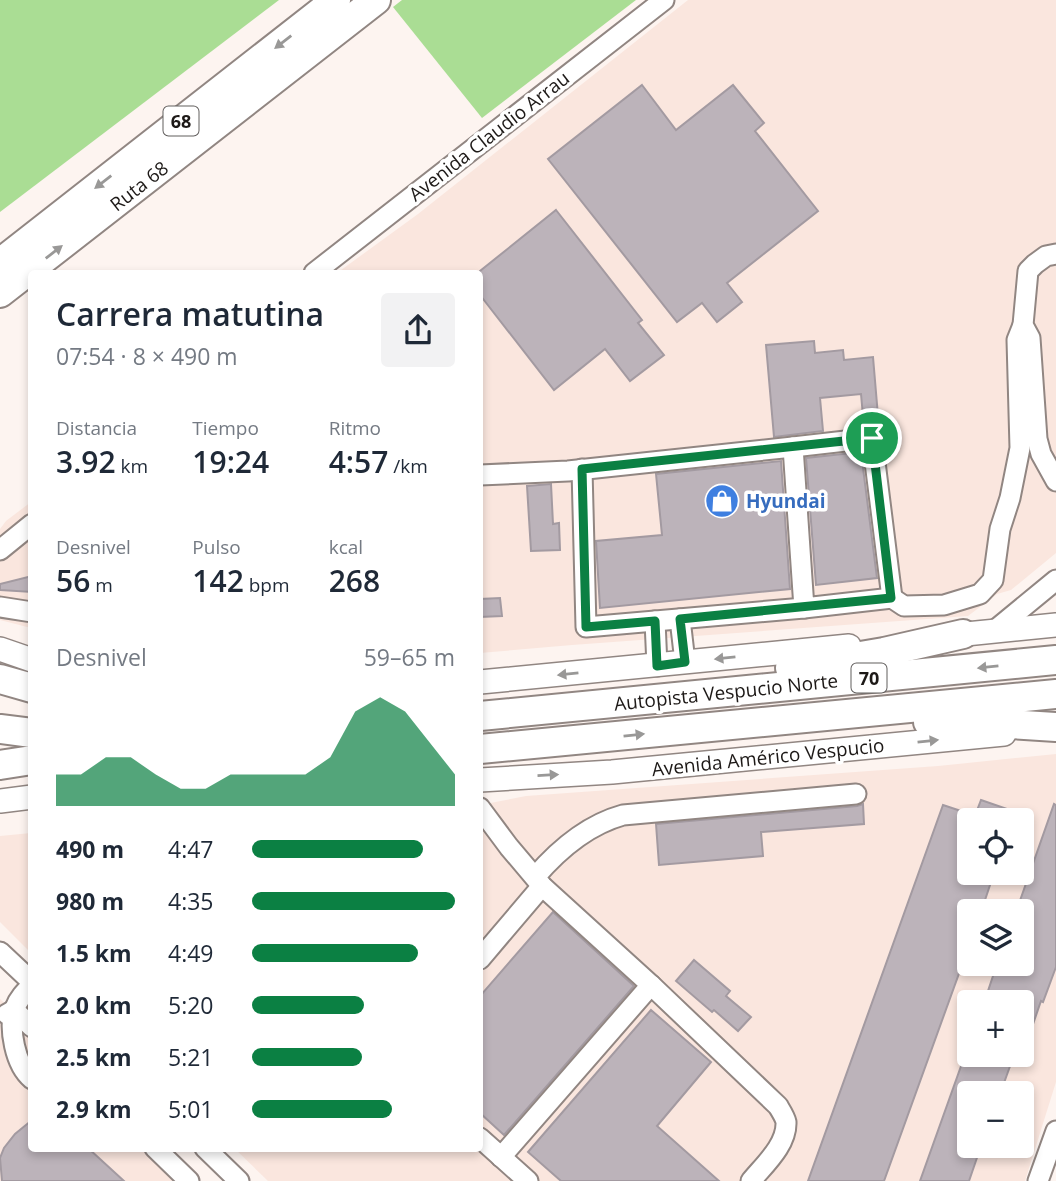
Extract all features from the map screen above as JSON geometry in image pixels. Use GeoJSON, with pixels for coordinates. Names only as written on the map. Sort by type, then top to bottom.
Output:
{"type":"FeatureCollection","features":[{"type":"Feature","properties":{"kind":"highway","name":"Ruta 68"},"geometry":{"type":"LineString","coordinates":[[0,263],[337,0]]}},
{"type":"Feature","properties":{"kind":"highway","name":"Ruta 68"},"geometry":{"type":"LineString","coordinates":[[30,270],[376,0]]}},
{"type":"Feature","properties":{"kind":"highway"},"geometry":{"type":"LineString","coordinates":[[0,256],[25,243]]}},
{"type":"Feature","properties":{"kind":"highway","name":"Ruta 68"},"geometry":{"type":"LineString","coordinates":[[0,293],[28,271]]}},
{"type":"Feature","properties":{"kind":"highway"},"geometry":{"type":"LineString","coordinates":[[682,696],[770,672],[861,657],[963,634]]}},
{"type":"Feature","properties":{"kind":"highway","name":"Autopista Vespucio Norte"},"geometry":{"type":"LineString","coordinates":[[483,716],[1056,660]]}},
{"type":"Feature","properties":{"kind":"highway"},"geometry":{"type":"LineString","coordinates":[[0,679],[28,687]]}},
{"type":"Feature","properties":{"kind":"highway","name":"Autopista Vespucio Norte"},"geometry":{"type":"LineString","coordinates":[[483,749],[1056,694]]}},
{"type":"Feature","properties":{"kind":"highway"},"geometry":{"type":"LineString","coordinates":[[0,699],[28,702]]}},
{"type":"Feature","properties":{"kind":"highway"},"geometry":{"type":"LineString","coordinates":[[754,723],[962,722],[1056,728]]}},
{"type":"Feature","properties":{"kind":"highway"},"geometry":{"type":"LineString","coordinates":[[0,729],[28,732]]}},
{"type":"Feature","properties":{"kind":"highway"},"geometry":{"type":"LineString","coordinates":[[0,739],[28,741]]}},
{"type":"Feature","properties":{"kind":"highway"},"geometry":{"type":"LineString","coordinates":[[0,750],[28,752]]}},
{"type":"Feature","properties":{"kind":"highway"},"geometry":{"type":"LineString","coordinates":[[0,765],[28,761]]}},
{"type":"Feature","properties":{"kind":"main road"},"geometry":{"type":"LineString","coordinates":[[483,682],[1056,625]]}},
{"type":"Feature","properties":{"kind":"main road"},"geometry":{"type":"LineString","coordinates":[[0,649],[28,659]]}},
{"type":"Feature","properties":{"kind":"main road","name":"Avenida Américo Vespucio"},"geometry":{"type":"LineString","coordinates":[[483,780],[612,772],[1056,728]]}},
{"type":"Feature","properties":{"kind":"main road"},"geometry":{"type":"LineString","coordinates":[[0,801],[28,798]]}},
{"type":"Feature","properties":{"kind":"street","name":"Avenida Claudio Arrau"},"geometry":{"type":"LineString","coordinates":[[318,270],[664,0]]}},
{"type":"Feature","properties":{"kind":"street"},"geometry":{"type":"LineString","coordinates":[[582,469],[586,627],[891,598],[904,606],[944,605],[980,593],[993,580],[1000,529],[1010,498],[1020,447],[1017,340],[1023,325],[1028,271],[1046,256],[1056,254]]}},
{"type":"Feature","properties":{"kind":"street"},"geometry":{"type":"LineString","coordinates":[[1023,325],[1030,338],[1037,439],[1041,454],[1056,481]]}},
{"type":"Feature","properties":{"kind":"street"},"geometry":{"type":"LineString","coordinates":[[483,475],[582,469],[872,438],[891,598]]}},
{"type":"Feature","properties":{"kind":"street"},"geometry":{"type":"LineString","coordinates":[[793,447],[804,608]]}},
{"type":"Feature","properties":{"kind":"street"},"geometry":{"type":"LineString","coordinates":[[0,550],[28,527]]}},
{"type":"Feature","properties":{"kind":"street"},"geometry":{"type":"LineString","coordinates":[[994,631],[1056,580]]}},
{"type":"Feature","properties":{"kind":"street"},"geometry":{"type":"LineString","coordinates":[[0,607],[28,611]]}},
{"type":"Feature","properties":{"kind":"street"},"geometry":{"type":"LineString","coordinates":[[680,619],[685,662]]}},
{"type":"Feature","properties":{"kind":"street"},"geometry":{"type":"LineString","coordinates":[[655,621],[657,666]]}},
{"type":"Feature","properties":{"kind":"street"},"geometry":{"type":"LineString","coordinates":[[483,955],[539,882],[549,861],[578,836],[603,822],[623,815],[856,794]]}},
{"type":"Feature","properties":{"kind":"street"},"geometry":{"type":"LineString","coordinates":[[483,812],[539,882],[778,1106],[786,1121],[782,1138],[773,1155],[751,1181]]}},
{"type":"Feature","properties":{"kind":"street"},"geometry":{"type":"LineString","coordinates":[[0,952],[28,980]]}},
{"type":"Feature","properties":{"kind":"street"},"geometry":{"type":"LineString","coordinates":[[501,1157],[651,985]]}},
{"type":"Feature","properties":{"kind":"street"},"geometry":{"type":"LineString","coordinates":[[7,1014],[28,989]]}},
{"type":"Feature","properties":{"kind":"street"},"geometry":{"type":"LineString","coordinates":[[7,1014],[28,1025]]}},
{"type":"Feature","properties":{"kind":"street"},"geometry":{"type":"LineString","coordinates":[[7,1014],[13,1020],[16,1054],[28,1075]]}},
{"type":"Feature","properties":{"kind":"street"},"geometry":{"type":"LineString","coordinates":[[1038,1181],[1056,1131]]}},
{"type":"Feature","properties":{"kind":"street"},"geometry":{"type":"LineString","coordinates":[[483,1141],[528,1181]]}},
{"type":"Feature","properties":{"kind":"street"},"geometry":{"type":"LineString","coordinates":[[159,1152],[189,1181]]}},
{"type":"Feature","properties":{"kind":"street"},"geometry":{"type":"LineString","coordinates":[[209,1152],[239,1181]]}},
{"type":"Feature","properties":{"kind":"shaded area"},"geometry":{"type":"Polygon","coordinates":[[[688,0],[1056,0],[1056,553],[1011,590],[997,594],[968,616],[483,653],[483,270],[341,270],[418,214],[688,0]]]}},
{"type":"Feature","properties":{"kind":"shaded area"},"geometry":{"type":"Polygon","coordinates":[[[28,504],[28,627],[0,620],[0,529],[28,504]]]}},
{"type":"Feature","properties":{"kind":"shaded area"},"geometry":{"type":"Polygon","coordinates":[[[1056,754],[1056,1082],[1034,1152],[1034,1081],[957,1081],[957,1158],[1032,1158],[1025,1181],[268,1181],[238,1152],[483,1152],[483,804],[526,796],[938,766],[1056,754]]]}},
{"type":"Feature","properties":{"kind":"shaded area"},"geometry":{"type":"Polygon","coordinates":[[[28,833],[28,950],[0,922],[0,836],[28,833]]]}},
{"type":"Feature","properties":{"kind":"shaded area"},"geometry":{"type":"Polygon","coordinates":[[[0,999],[28,1025],[28,1152],[163,1152],[194,1181],[0,1181],[0,999]]]}},
{"type":"Feature","properties":{"kind":"green space"},"geometry":{"type":"Polygon","coordinates":[[[0,0],[279,0],[0,212],[0,0]]]}},
{"type":"Feature","properties":{"kind":"green space"},"geometry":{"type":"Polygon","coordinates":[[[402,0],[636,0],[482,118],[393,7],[402,0]]]}},
{"type":"Feature","properties":{"kind":"building"},"geometry":{"type":"Polygon","coordinates":[[[642,85],[676,130],[733,85],[764,123],[755,131],[818,211],[727,283],[742,302],[717,322],[702,303],[677,322],[548,159],[642,85]]]}},
{"type":"Feature","properties":{"kind":"building"},"geometry":{"type":"Polygon","coordinates":[[[556,210],[642,320],[638,323],[664,355],[630,381],[605,349],[554,390],[483,299],[481,270],[556,210]]]}},
{"type":"Feature","properties":{"kind":"building"},"geometry":{"type":"Polygon","coordinates":[[[814,341],[815,353],[843,350],[844,360],[873,357],[879,428],[864,427],[861,394],[820,398],[823,431],[774,437],[766,345],[814,341]]]}},
{"type":"Feature","properties":{"kind":"building"},"geometry":{"type":"Polygon","coordinates":[[[861,452],[877,578],[816,585],[806,458],[861,452]]]}},
{"type":"Feature","properties":{"kind":"building","name":"Hyundai"},"geometry":{"type":"Polygon","coordinates":[[[781,461],[790,589],[600,608],[596,541],[662,535],[656,474],[781,461]]]}},
{"type":"Feature","properties":{"kind":"building"},"geometry":{"type":"Polygon","coordinates":[[[551,484],[553,524],[559,523],[560,550],[531,551],[527,486],[551,484]]]}},
{"type":"Feature","properties":{"kind":"building"},"geometry":{"type":"Polygon","coordinates":[[[28,577],[28,592],[0,590],[0,584],[28,577]]]}},
{"type":"Feature","properties":{"kind":"building"},"geometry":{"type":"Polygon","coordinates":[[[500,598],[502,616],[483,617],[483,599],[500,598]]]}},
{"type":"Feature","properties":{"kind":"building"},"geometry":{"type":"Polygon","coordinates":[[[981,800],[1004,808],[978,808],[981,800]]]}},
{"type":"Feature","properties":{"kind":"building"},"geometry":{"type":"Polygon","coordinates":[[[863,804],[864,824],[761,832],[763,856],[659,865],[656,824],[863,804]]]}},
{"type":"Feature","properties":{"kind":"building"},"geometry":{"type":"Polygon","coordinates":[[[1054,804],[1056,967],[1034,1021],[1034,990],[988,990],[993,976],[1034,976],[1034,899],[1021,899],[1026,885],[1034,885],[1034,861],[1054,804]]]}},
{"type":"Feature","properties":{"kind":"building"},"geometry":{"type":"Polygon","coordinates":[[[943,805],[957,810],[957,885],[990,885],[985,899],[957,899],[958,976],[884,1181],[808,1181],[943,805]]]}},
{"type":"Feature","properties":{"kind":"building"},"geometry":{"type":"Polygon","coordinates":[[[553,912],[634,986],[504,1135],[483,1116],[483,993],[553,912]]]}},
{"type":"Feature","properties":{"kind":"building"},"geometry":{"type":"Polygon","coordinates":[[[694,960],[730,991],[726,996],[751,1017],[738,1031],[676,981],[694,960]]]}},
{"type":"Feature","properties":{"kind":"building"},"geometry":{"type":"Polygon","coordinates":[[[651,1010],[711,1062],[657,1126],[719,1181],[561,1181],[528,1152],[651,1010]]]}},
{"type":"Feature","properties":{"kind":"building"},"geometry":{"type":"Polygon","coordinates":[[[961,1067],[1010,1067],[1005,1081],[957,1081],[957,1158],[977,1158],[969,1181],[920,1181],[961,1067]]]}},
{"type":"Feature","properties":{"kind":"building"},"geometry":{"type":"Polygon","coordinates":[[[28,1123],[28,1152],[92,1152],[124,1181],[2,1181],[0,1158],[15,1134],[28,1123]]]}},
{"type":"Feature","properties":{"kind":"place","name":"Hyundai"},"geometry":{"type":"Point","coordinates":[722,501]}},
{"type":"Feature","properties":{"kind":"route"},"geometry":{"type":"LineString","coordinates":[[872,438],[891,598],[680,619],[685,662],[657,666],[655,621],[586,627],[582,469],[872,438]]}}]}
